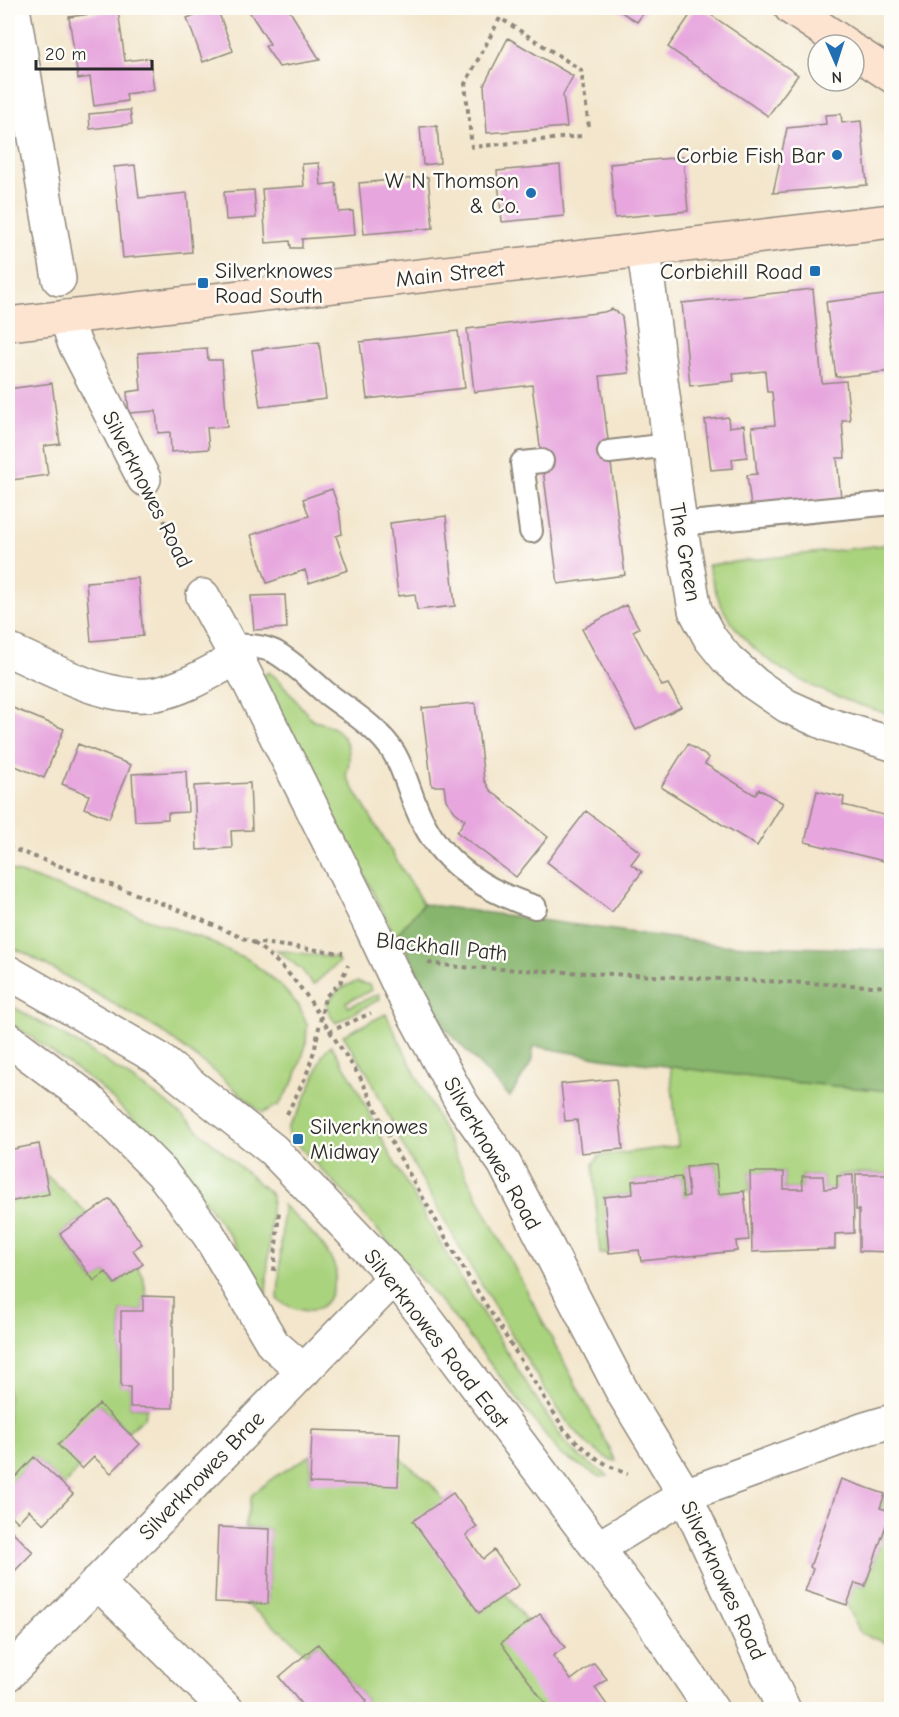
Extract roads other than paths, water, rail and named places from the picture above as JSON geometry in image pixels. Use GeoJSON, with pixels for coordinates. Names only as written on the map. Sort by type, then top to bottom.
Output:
{"type":"FeatureCollection","features":[{"type":"Feature","properties":{"kind":"main road"},"geometry":{"type":"LineString","coordinates":[[791,8],[828,33]]}},
{"type":"Feature","properties":{"kind":"main road"},"geometry":{"type":"LineString","coordinates":[[866,59],[891,76]]}},
{"type":"Feature","properties":{"kind":"main road","name":"Main Street"},"geometry":{"type":"LineString","coordinates":[[8,324],[891,221]]}},
{"type":"Feature","properties":{"kind":"street"},"geometry":{"type":"LineString","coordinates":[[13,8],[59,279]]}},
{"type":"Feature","properties":{"kind":"street","name":"The Green"},"geometry":{"type":"LineString","coordinates":[[644,250],[680,524],[695,610],[710,638],[727,659],[755,684],[787,706],[827,724],[891,744]]}},
{"type":"Feature","properties":{"kind":"street","name":"Silverknowes Road"},"geometry":{"type":"LineString","coordinates":[[66,317],[74,342],[144,479]]}},
{"type":"Feature","properties":{"kind":"street","name":"Silverknowes Road"},"geometry":{"type":"LineString","coordinates":[[203,596],[370,924],[405,998],[463,1105],[504,1163],[623,1393],[685,1495],[784,1710]]}},
{"type":"Feature","properties":{"kind":"street"},"geometry":{"type":"LineString","coordinates":[[8,650],[92,687],[113,693],[135,695],[157,694],[180,687],[233,652]]}},
{"type":"Feature","properties":{"kind":"street","name":"Silverknowes Road East"},"geometry":{"type":"LineString","coordinates":[[8,972],[156,1057],[273,1150],[395,1277],[650,1618],[712,1710]]}},
{"type":"Feature","properties":{"kind":"street"},"geometry":{"type":"LineString","coordinates":[[8,1039],[87,1098],[162,1173],[209,1235],[273,1344],[304,1371]]}},
{"type":"Feature","properties":{"kind":"street","name":"Silverknowes Brae"},"geometry":{"type":"LineString","coordinates":[[8,1674],[395,1277]]}},
{"type":"Feature","properties":{"kind":"street"},"geometry":{"type":"LineString","coordinates":[[598,1548],[685,1495],[891,1421]]}},
{"type":"Feature","properties":{"kind":"street"},"geometry":{"type":"LineString","coordinates":[[97,1581],[227,1710]]}},
{"type":"Feature","properties":{"kind":"lane"},"geometry":{"type":"LineString","coordinates":[[609,452],[669,445]]}},
{"type":"Feature","properties":{"kind":"lane"},"geometry":{"type":"LineString","coordinates":[[531,531],[522,463],[542,461]]}},
{"type":"Feature","properties":{"kind":"lane"},"geometry":{"type":"LineString","coordinates":[[680,524],[891,503]]}},
{"type":"Feature","properties":{"kind":"lane"},"geometry":{"type":"LineString","coordinates":[[233,652],[254,646],[273,651],[295,665],[377,732],[392,750],[404,770],[424,825],[444,852],[455,864],[481,884],[506,898],[535,907]]}},
{"type":"Feature","properties":{"kind":"place","name":"Corbie Fish Bar"},"geometry":{"type":"Point","coordinates":[837,155]}},
{"type":"Feature","properties":{"kind":"place","name":"W N Thomson & Co."},"geometry":{"type":"Point","coordinates":[531,193]}},
{"type":"Feature","properties":{"kind":"place","name":"Corbiehill Road"},"geometry":{"type":"Point","coordinates":[815,271]}},
{"type":"Feature","properties":{"kind":"place","name":"Silverknowes Road South"},"geometry":{"type":"Point","coordinates":[203,283]}},
{"type":"Feature","properties":{"kind":"place","name":"Silverknowes Midway"},"geometry":{"type":"Point","coordinates":[298,1139]}}]}
